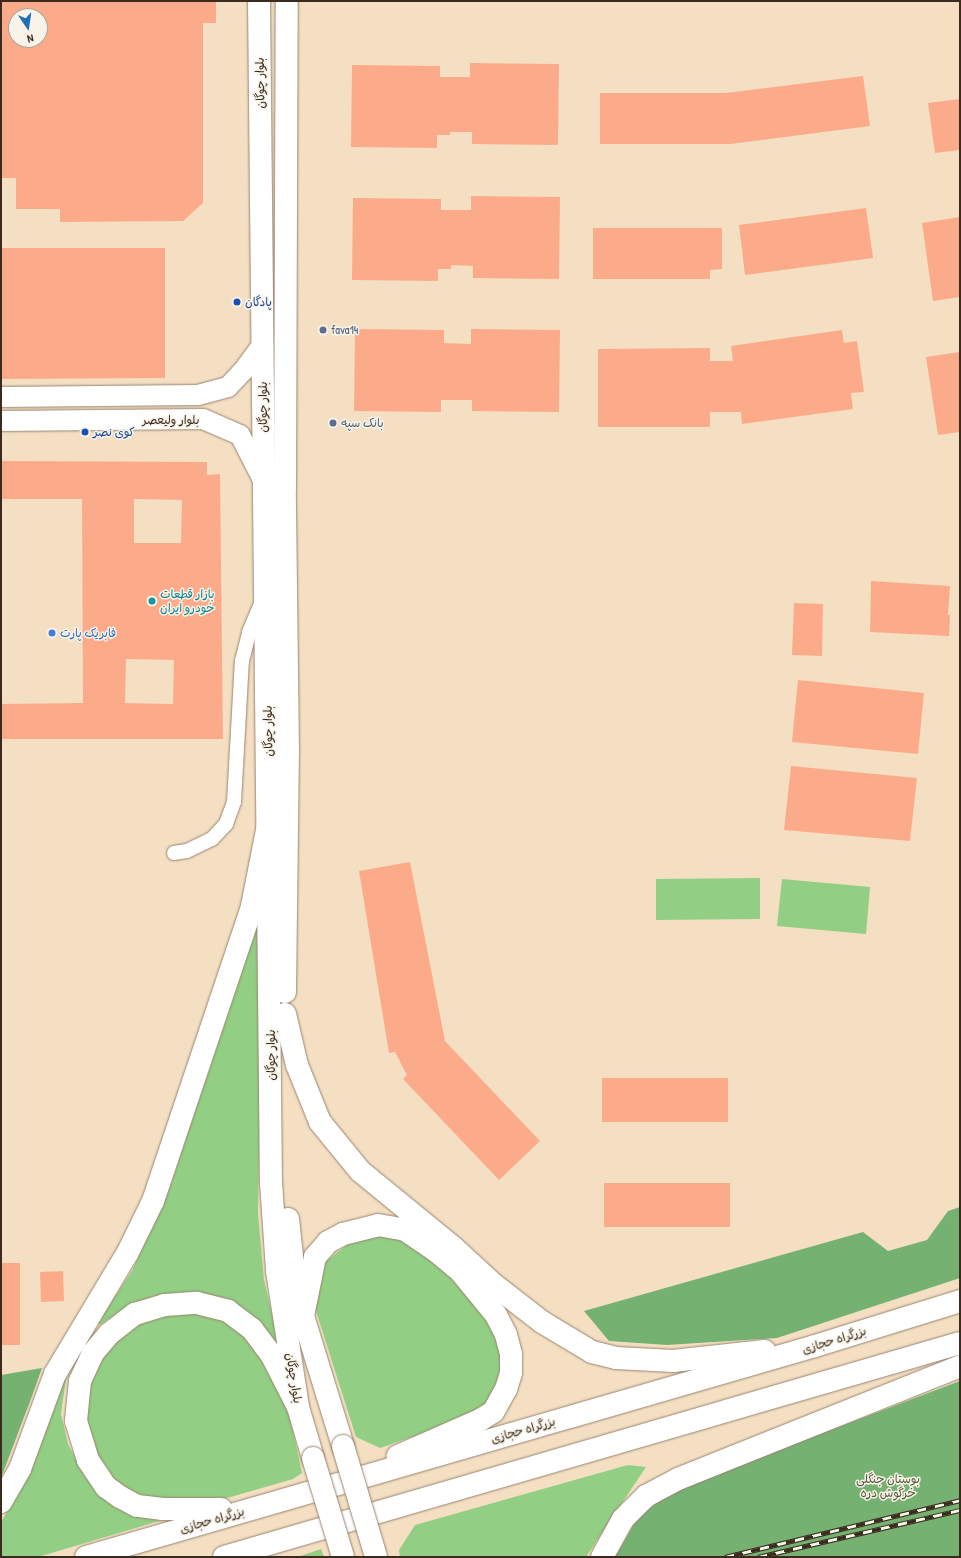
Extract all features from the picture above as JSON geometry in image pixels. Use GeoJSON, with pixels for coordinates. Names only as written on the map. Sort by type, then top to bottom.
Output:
{"type":"FeatureCollection","features":[{"type":"Feature","properties":{"kind":"main road","name":"بلوار چوگان"},"geometry":{"type":"LineString","coordinates":[[259,1],[263,480],[269,820],[271,1182],[277,1271],[298,1407],[343,1557]]}},
{"type":"Feature","properties":{"kind":"main road","name":"بلوار چوگان"},"geometry":{"type":"LineString","coordinates":[[287,1],[285,488],[288,752],[285,1014],[288,1222],[294,1282],[376,1557]]}},
{"type":"Feature","properties":{"kind":"main road","name":"بلوار ولیعصر"},"geometry":{"type":"LineString","coordinates":[[1,397],[198,395],[228,387],[244,370],[263,344]]}},
{"type":"Feature","properties":{"kind":"main road"},"geometry":{"type":"LineString","coordinates":[[108,396],[120,409],[112,420]]}},
{"type":"Feature","properties":{"kind":"main road","name":"بلوار ولیعصر"},"geometry":{"type":"LineString","coordinates":[[1,421],[203,419],[240,435],[263,480]]}},
{"type":"Feature","properties":{"kind":"main road"},"geometry":{"type":"LineString","coordinates":[[1,1502],[20,1469],[55,1374],[128,1252],[153,1201],[252,906],[269,820]]}},
{"type":"Feature","properties":{"kind":"main road"},"geometry":{"type":"LineString","coordinates":[[285,1014],[297,1065],[320,1122],[360,1171],[453,1247],[493,1284],[542,1322],[592,1352],[616,1358],[641,1361],[673,1361],[815,1346]]}},
{"type":"Feature","properties":{"kind":"main road"},"geometry":{"type":"LineString","coordinates":[[303,1316],[315,1257],[328,1242],[338,1237],[378,1225],[405,1230],[435,1250],[462,1272],[492,1309],[506,1335],[511,1354],[511,1373],[506,1389],[493,1412],[480,1420],[381,1463],[376,1473]]}},
{"type":"Feature","properties":{"kind":"main road","name":"بزرگراه حجازی"},"geometry":{"type":"LineString","coordinates":[[86,1557],[815,1346],[960,1301]]}},
{"type":"Feature","properties":{"kind":"main road"},"geometry":{"type":"LineString","coordinates":[[260,1506],[191,1510],[163,1509],[137,1506],[120,1497],[106,1487],[88,1460],[81,1441],[76,1421],[80,1381],[93,1353],[109,1334],[135,1314],[165,1305],[196,1303],[228,1311],[252,1328],[271,1354],[298,1407]]}},
{"type":"Feature","properties":{"kind":"main road"},"geometry":{"type":"LineString","coordinates":[[224,1557],[960,1343]]}},
{"type":"Feature","properties":{"kind":"main road"},"geometry":{"type":"LineString","coordinates":[[602,1556],[623,1519],[646,1496],[678,1479],[960,1366]]}},
{"type":"Feature","properties":{"kind":"street"},"geometry":{"type":"LineString","coordinates":[[174,853],[187,851],[212,839],[226,824],[234,802],[242,661],[250,632],[266,593]]}},
{"type":"Feature","properties":{"kind":"green space"},"geometry":{"type":"Polygon","coordinates":[[[760,878],[760,919],[656,920],[656,879],[760,878]]]}},
{"type":"Feature","properties":{"kind":"green space"},"geometry":{"type":"Polygon","coordinates":[[[782,879],[870,887],[866,934],[777,926],[782,879]]]}},
{"type":"Feature","properties":{"kind":"green space"},"geometry":{"type":"Polygon","coordinates":[[[263,915],[258,1213],[264,1280],[279,1344],[274,1343],[217,1297],[169,1294],[134,1302],[101,1324],[96,1325],[132,1271],[172,1182],[233,989],[260,917],[263,915]]]}},
{"type":"Feature","properties":{"kind":"green space"},"geometry":{"type":"Polygon","coordinates":[[[960,1207],[960,1278],[777,1338],[667,1345],[609,1341],[584,1311],[863,1232],[888,1251],[927,1240],[948,1211],[960,1207]]]}},
{"type":"Feature","properties":{"kind":"green space"},"geometry":{"type":"Polygon","coordinates":[[[385,1235],[411,1243],[442,1269],[486,1315],[503,1347],[506,1380],[493,1403],[475,1415],[380,1448],[356,1437],[316,1311],[315,1284],[326,1261],[351,1242],[385,1235]]]}},
{"type":"Feature","properties":{"kind":"green space"},"geometry":{"type":"Polygon","coordinates":[[[178,1314],[199,1314],[219,1317],[242,1334],[274,1376],[287,1403],[302,1473],[293,1479],[213,1502],[141,1496],[115,1481],[100,1464],[83,1426],[86,1396],[92,1377],[104,1357],[118,1339],[137,1326],[153,1319],[178,1314]]]}},
{"type":"Feature","properties":{"kind":"green space"},"geometry":{"type":"Polygon","coordinates":[[[42,1368],[32,1396],[1,1478],[1,1375],[42,1368]]]}},
{"type":"Feature","properties":{"kind":"green space"},"geometry":{"type":"Polygon","coordinates":[[[67,1372],[61,1414],[68,1444],[85,1476],[95,1490],[166,1519],[38,1557],[1,1557],[1,1522],[25,1481],[67,1372]]]}},
{"type":"Feature","properties":{"kind":"green space","name":"بوستان جنگلی خرگوش دره"},"geometry":{"type":"Polygon","coordinates":[[[960,1381],[960,1557],[615,1557],[637,1519],[672,1490],[960,1381]]]}},
{"type":"Feature","properties":{"kind":"green space"},"geometry":{"type":"Polygon","coordinates":[[[628,1465],[646,1467],[586,1557],[400,1557],[399,1550],[415,1525],[628,1465]]]}},
{"type":"Feature","properties":{"kind":"green space"},"geometry":{"type":"Polygon","coordinates":[[[321,1549],[324,1557],[297,1557],[321,1549]]]}},
{"type":"Feature","properties":{"kind":"building"},"geometry":{"type":"Polygon","coordinates":[[[1,1],[216,1],[216,23],[203,23],[203,203],[183,221],[60,222],[60,209],[16,209],[16,178],[1,178],[1,1]]]}},
{"type":"Feature","properties":{"kind":"building"},"geometry":{"type":"Polygon","coordinates":[[[470,63],[559,64],[558,145],[472,144],[472,132],[450,132],[450,135],[437,135],[437,148],[351,147],[352,65],[440,66],[440,77],[470,77],[470,63]]]}},
{"type":"Feature","properties":{"kind":"building"},"geometry":{"type":"Polygon","coordinates":[[[863,76],[870,126],[730,144],[600,144],[600,93],[726,93],[863,76]]]}},
{"type":"Feature","properties":{"kind":"building"},"geometry":{"type":"Polygon","coordinates":[[[960,99],[960,150],[935,153],[928,103],[960,99]]]}},
{"type":"Feature","properties":{"kind":"building"},"geometry":{"type":"Polygon","coordinates":[[[471,196],[560,197],[559,279],[473,278],[473,266],[451,265],[451,269],[438,269],[438,281],[352,280],[353,198],[441,199],[441,210],[471,210],[471,196]]]}},
{"type":"Feature","properties":{"kind":"building"},"geometry":{"type":"Polygon","coordinates":[[[866,208],[873,258],[745,275],[739,225],[866,208]]]}},
{"type":"Feature","properties":{"kind":"building"},"geometry":{"type":"Polygon","coordinates":[[[960,217],[960,297],[933,301],[922,223],[960,217]]]}},
{"type":"Feature","properties":{"kind":"building"},"geometry":{"type":"Polygon","coordinates":[[[593,228],[722,228],[722,269],[710,270],[710,279],[593,279],[593,228]]]}},
{"type":"Feature","properties":{"kind":"building"},"geometry":{"type":"Polygon","coordinates":[[[1,248],[165,248],[165,378],[1,379],[1,248]]]}},
{"type":"Feature","properties":{"kind":"building"},"geometry":{"type":"Polygon","coordinates":[[[355,329],[444,330],[444,343],[471,344],[471,329],[560,330],[559,412],[472,411],[472,400],[441,400],[441,412],[354,411],[355,329]]]}},
{"type":"Feature","properties":{"kind":"building"},"geometry":{"type":"Polygon","coordinates":[[[842,330],[844,343],[857,341],[864,392],[851,393],[853,409],[742,424],[741,412],[710,412],[710,427],[598,427],[598,349],[710,348],[710,361],[733,361],[731,346],[842,330]]]}},
{"type":"Feature","properties":{"kind":"building"},"geometry":{"type":"Polygon","coordinates":[[[960,352],[960,432],[938,435],[926,357],[960,352]]]}},
{"type":"Feature","properties":{"kind":"building","name":"بازار قطعات خودرو ایران"},"geometry":{"type":"Polygon","coordinates":[[[1,461],[207,462],[207,475],[220,474],[223,739],[1,739],[1,704],[83,703],[82,499],[1,499],[1,461]],[[134,499],[134,543],[181,543],[182,500],[134,499]],[[126,659],[125,703],[173,704],[174,660],[126,659]]]}},
{"type":"Feature","properties":{"kind":"building"},"geometry":{"type":"Polygon","coordinates":[[[871,581],[950,586],[948,615],[950,615],[949,636],[870,632],[871,581]]]}},
{"type":"Feature","properties":{"kind":"building"},"geometry":{"type":"Polygon","coordinates":[[[794,603],[823,604],[822,656],[792,655],[794,603]]]}},
{"type":"Feature","properties":{"kind":"building"},"geometry":{"type":"Polygon","coordinates":[[[798,680],[924,693],[918,754],[792,742],[798,680]]]}},
{"type":"Feature","properties":{"kind":"building"},"geometry":{"type":"Polygon","coordinates":[[[791,766],[917,778],[910,841],[784,830],[791,766]]]}},
{"type":"Feature","properties":{"kind":"building"},"geometry":{"type":"Polygon","coordinates":[[[410,862],[445,1041],[540,1141],[499,1180],[403,1079],[407,1075],[395,1052],[389,1053],[359,871],[410,862]]]}},
{"type":"Feature","properties":{"kind":"building"},"geometry":{"type":"Polygon","coordinates":[[[602,1078],[728,1078],[728,1122],[602,1122],[602,1078]]]}},
{"type":"Feature","properties":{"kind":"building"},"geometry":{"type":"Polygon","coordinates":[[[604,1183],[730,1183],[730,1227],[604,1227],[604,1183]]]}},
{"type":"Feature","properties":{"kind":"building"},"geometry":{"type":"Polygon","coordinates":[[[1,1263],[20,1263],[20,1345],[1,1345],[1,1263]]]}},
{"type":"Feature","properties":{"kind":"building"},"geometry":{"type":"Polygon","coordinates":[[[63,1271],[64,1301],[41,1302],[40,1272],[63,1271]]]}},
{"type":"Feature","properties":{"kind":"railway"},"geometry":{"type":"LineString","coordinates":[[725,1557],[960,1500]]}},
{"type":"Feature","properties":{"kind":"railway"},"geometry":{"type":"LineString","coordinates":[[758,1557],[960,1510]]}},
{"type":"Feature","properties":{"kind":"place","name":"پادگان"},"geometry":{"type":"Point","coordinates":[237,302]}},
{"type":"Feature","properties":{"kind":"place","name":"fava14"},"geometry":{"type":"Point","coordinates":[323,330]}},
{"type":"Feature","properties":{"kind":"place","name":"بانک سپه"},"geometry":{"type":"Point","coordinates":[333,423]}},
{"type":"Feature","properties":{"kind":"place","name":"کوی نصر"},"geometry":{"type":"Point","coordinates":[85,432]}},
{"type":"Feature","properties":{"kind":"place","name":"بازار قطعات خودرو ایران"},"geometry":{"type":"Point","coordinates":[152,601]}},
{"type":"Feature","properties":{"kind":"place","name":"فابریک پارت"},"geometry":{"type":"Point","coordinates":[52,633]}}]}
